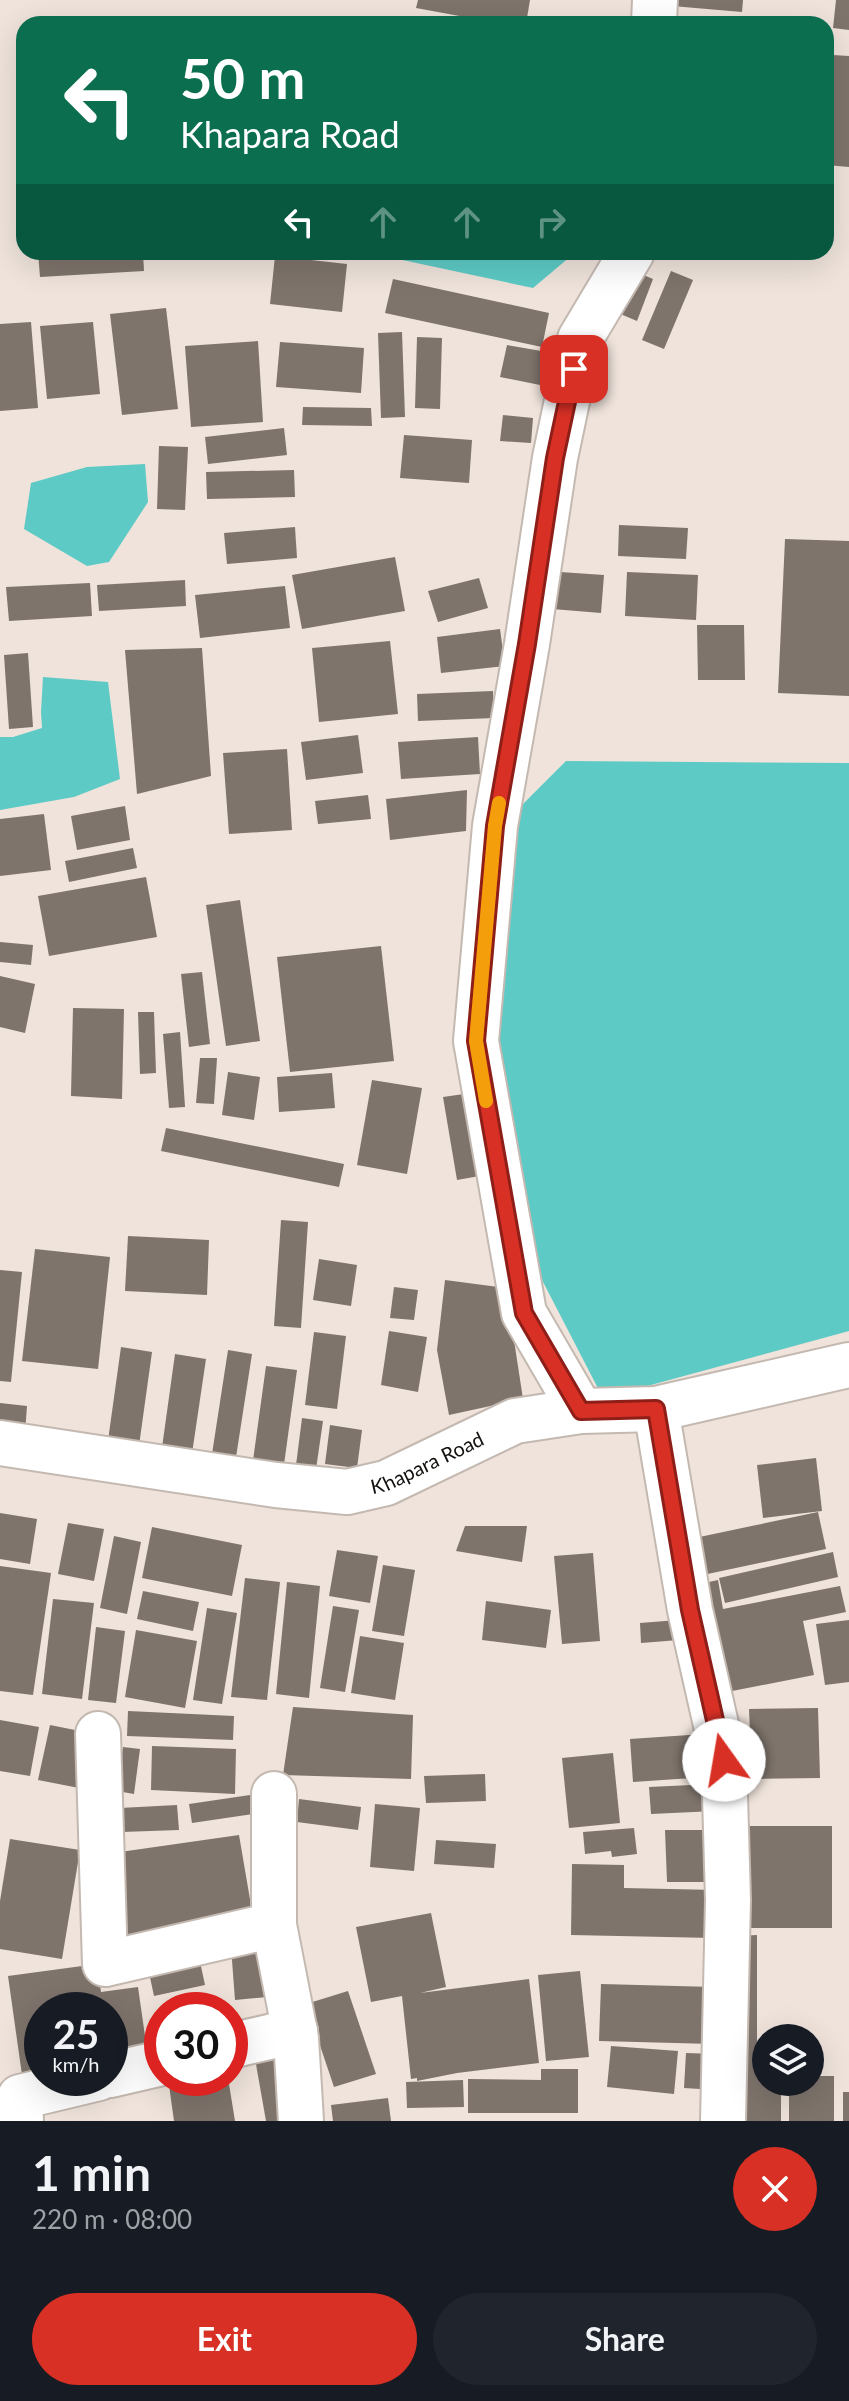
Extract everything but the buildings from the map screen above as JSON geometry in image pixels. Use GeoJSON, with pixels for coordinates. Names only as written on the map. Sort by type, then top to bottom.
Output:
{"type":"FeatureCollection","features":[{"type":"Feature","properties":{"kind":"street"},"geometry":{"type":"LineString","coordinates":[[581,1411],[524,1313],[476,1041],[495,826],[555,458],[580,339],[627,260]]}},
{"type":"Feature","properties":{"kind":"street","name":"Khapara Road"},"geometry":{"type":"LineString","coordinates":[[0,1443],[276,1485],[347,1492],[386,1483],[515,1421],[581,1411],[656,1409],[849,1365]]}},
{"type":"Feature","properties":{"kind":"street"},"geometry":{"type":"LineString","coordinates":[[656,1409],[690,1610],[724,1760],[728,1900],[723,2121]]}},
{"type":"Feature","properties":{"kind":"street"},"geometry":{"type":"LineString","coordinates":[[98,1734],[105,1964],[274,1925]]}},
{"type":"Feature","properties":{"kind":"street"},"geometry":{"type":"LineString","coordinates":[[274,1794],[274,1925],[295,2031],[301,2121]]}},
{"type":"Feature","properties":{"kind":"street"},"geometry":{"type":"LineString","coordinates":[[248,2042],[295,2031]]}},
{"type":"Feature","properties":{"kind":"street"},"geometry":{"type":"LineString","coordinates":[[21,2121],[20,2097],[24,2096]]}},
{"type":"Feature","properties":{"kind":"water"},"geometry":{"type":"Polygon","coordinates":[[[402,260],[566,260],[533,288],[402,260]]]}},
{"type":"Feature","properties":{"kind":"water"},"geometry":{"type":"Polygon","coordinates":[[[145,464],[148,502],[109,562],[87,566],[24,529],[31,483],[87,467],[145,464]]]}},
{"type":"Feature","properties":{"kind":"water"},"geometry":{"type":"Polygon","coordinates":[[[43,677],[108,682],[120,779],[74,797],[0,810],[0,737],[13,737],[42,728],[43,677]]]}},
{"type":"Feature","properties":{"kind":"water"},"geometry":{"type":"Polygon","coordinates":[[[566,761],[849,763],[849,1331],[603,1398],[525,1247],[486,1004],[509,818],[566,761]]]}},
{"type":"Feature","properties":{"kind":"slow traffic"},"geometry":{"type":"LineString","coordinates":[[486,1101],[476,1041],[499,803]]}},
{"type":"Feature","properties":{"kind":"route"},"geometry":{"type":"LineString","coordinates":[[574,369],[555,458],[495,826],[476,1041],[524,1313],[581,1411],[656,1409],[690,1610],[724,1760]]}}]}
